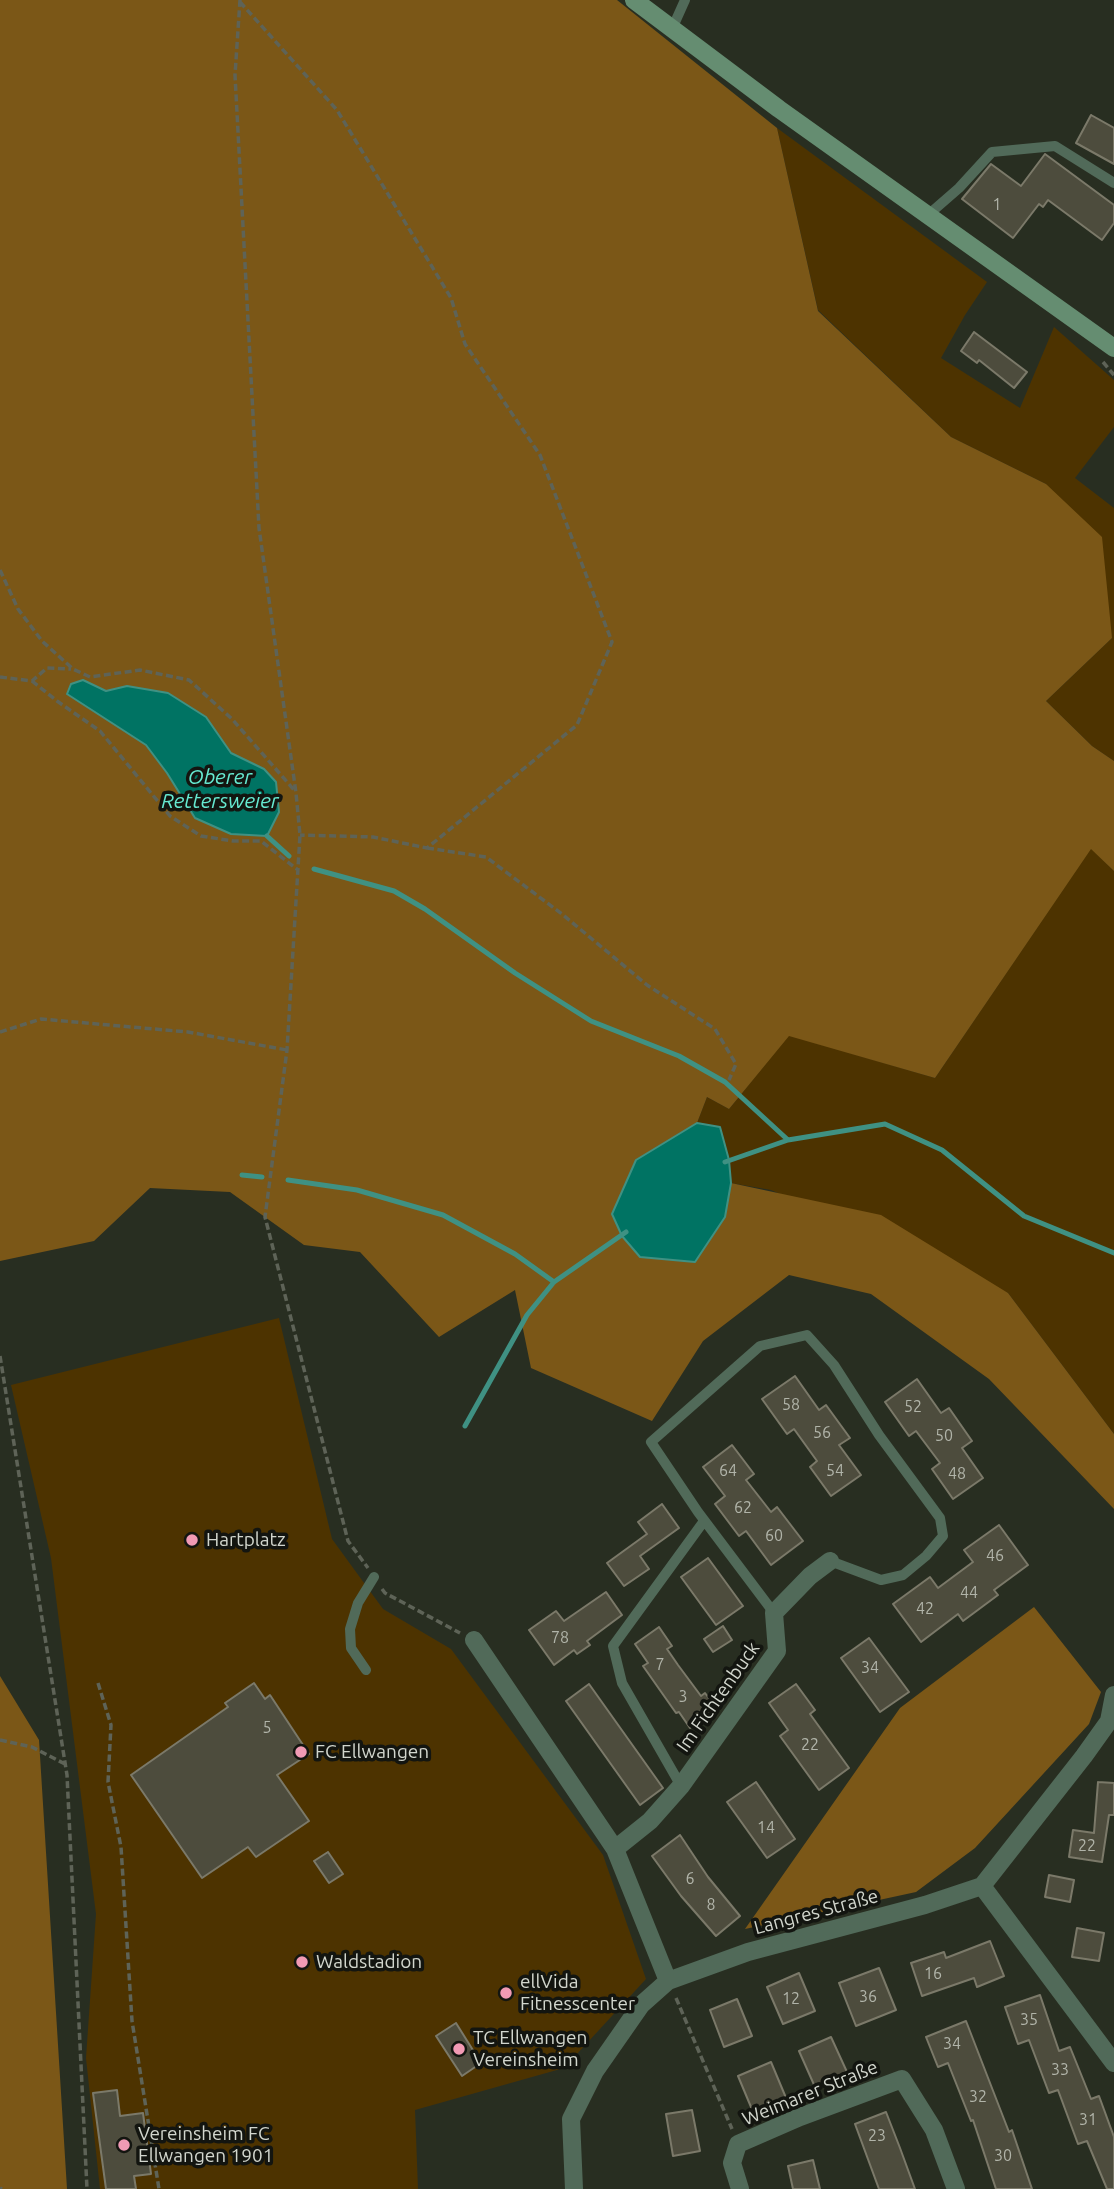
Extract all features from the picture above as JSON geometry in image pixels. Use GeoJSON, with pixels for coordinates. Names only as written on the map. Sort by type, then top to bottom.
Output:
{"type":"FeatureCollection","features":[{"type":"Feature","properties":{"kind":"main road"},"geometry":{"type":"LineString","coordinates":[[634,0],[1114,348]]}},
{"type":"Feature","properties":{"kind":"street"},"geometry":{"type":"LineString","coordinates":[[774,1613],[810,1576],[831,1561]]}},
{"type":"Feature","properties":{"kind":"street","name":"Im Fichtenbuck"},"geometry":{"type":"LineString","coordinates":[[615,1849],[650,1821],[681,1786],[777,1651],[774,1613]]}},
{"type":"Feature","properties":{"kind":"street"},"geometry":{"type":"LineString","coordinates":[[474,1640],[615,1849],[668,1981]]}},
{"type":"Feature","properties":{"kind":"street"},"geometry":{"type":"LineString","coordinates":[[1114,1695],[1111,1721],[982,1886],[1114,2063]]}},
{"type":"Feature","properties":{"kind":"street","name":"Langres Straße"},"geometry":{"type":"LineString","coordinates":[[574,2189],[571,2119],[595,2071],[641,2005],[668,1981],[748,1952],[925,1905],[982,1886]]}},
{"type":"Feature","properties":{"kind":"street","name":"Weimarer Straße"},"geometry":{"type":"LineString","coordinates":[[740,2189],[732,2163],[738,2144],[800,2117],[902,2080],[934,2130],[956,2189]]}},
{"type":"Feature","properties":{"kind":"lane"},"geometry":{"type":"LineString","coordinates":[[672,29],[685,0]]}},
{"type":"Feature","properties":{"kind":"lane"},"geometry":{"type":"LineString","coordinates":[[928,215],[959,188],[992,152],[1055,146],[1114,183]]}},
{"type":"Feature","properties":{"kind":"lane"},"geometry":{"type":"LineString","coordinates":[[774,1613],[704,1521],[651,1441],[760,1346],[807,1335],[834,1366],[879,1435],[940,1518],[943,1536],[926,1556],[903,1574],[881,1580],[831,1561]]}},
{"type":"Feature","properties":{"kind":"lane"},"geometry":{"type":"LineString","coordinates":[[681,1786],[622,1683],[613,1646],[704,1521]]}},
{"type":"Feature","properties":{"kind":"lane"},"geometry":{"type":"LineString","coordinates":[[366,1670],[351,1647],[350,1629],[358,1603],[374,1577]]}},
{"type":"Feature","properties":{"kind":"path"},"geometry":{"type":"LineString","coordinates":[[240,1],[235,75],[259,528],[300,835],[288,1050],[265,1217],[348,1541],[385,1593],[474,1640]]}},
{"type":"Feature","properties":{"kind":"path"},"geometry":{"type":"LineString","coordinates":[[240,1],[337,110],[451,298],[465,344],[540,455],[612,642],[577,725],[427,848]]}},
{"type":"Feature","properties":{"kind":"path"},"geometry":{"type":"LineString","coordinates":[[0,570],[18,609],[43,642],[73,669],[90,677],[140,670],[189,680],[232,719],[296,793]]}},
{"type":"Feature","properties":{"kind":"path"},"geometry":{"type":"LineString","coordinates":[[32,681],[47,668],[73,669]]}},
{"type":"Feature","properties":{"kind":"path"},"geometry":{"type":"LineString","coordinates":[[0,677],[32,681],[100,731],[170,816],[201,836],[233,841],[261,841],[298,870]]}},
{"type":"Feature","properties":{"kind":"path"},"geometry":{"type":"LineString","coordinates":[[300,835],[373,837],[486,857],[562,914],[647,985],[715,1029],[736,1063],[729,1080]]}},
{"type":"Feature","properties":{"kind":"path"},"geometry":{"type":"LineString","coordinates":[[0,1032],[41,1019],[188,1032],[288,1050]]}},
{"type":"Feature","properties":{"kind":"path"},"geometry":{"type":"LineString","coordinates":[[0,1356],[65,1764],[87,2189]]}},
{"type":"Feature","properties":{"kind":"path"},"geometry":{"type":"LineString","coordinates":[[98,1683],[111,1725],[108,1782],[121,1847],[132,2021],[159,2189]]}},
{"type":"Feature","properties":{"kind":"path"},"geometry":{"type":"LineString","coordinates":[[0,1740],[32,1746],[65,1764]]}},
{"type":"Feature","properties":{"kind":"path"},"geometry":{"type":"LineString","coordinates":[[668,1981],[738,2144]]}},
{"type":"Feature","properties":{"kind":"shaded area"},"geometry":{"type":"Polygon","coordinates":[[[0,0],[617,0],[777,128],[818,311],[951,437],[1046,484],[1102,537],[1112,638],[1046,701],[1092,746],[1114,761],[1114,871],[1091,849],[935,1078],[789,1036],[729,1109],[707,1097],[697,1123],[636,1160],[725,1217],[731,1183],[881,1215],[1008,1293],[1114,1434],[1114,1509],[989,1379],[871,1294],[789,1275],[703,1341],[652,1421],[531,1368],[515,1290],[439,1337],[360,1252],[304,1245],[230,1192],[150,1188],[94,1241],[0,1261],[0,0]],[[83,680],[67,694],[146,745],[195,818],[264,769],[231,753],[206,717],[127,686],[106,691],[83,680]]]}},
{"type":"Feature","properties":{"kind":"shaded area"},"geometry":{"type":"Polygon","coordinates":[[[777,128],[987,282],[941,358],[1020,408],[1054,327],[1114,380],[1114,427],[1075,478],[1114,508],[1114,761],[1092,746],[1046,701],[1112,638],[1046,484],[951,437],[818,310],[777,128]]]}},
{"type":"Feature","properties":{"kind":"shaded area"},"geometry":{"type":"Polygon","coordinates":[[[1091,848],[1114,871],[1114,1434],[1008,1293],[771,1190],[731,1183],[720,1127],[697,1123],[707,1097],[729,1109],[789,1035],[935,1078],[1091,848]]]}},
{"type":"Feature","properties":{"kind":"shaded area","name":"FC Ellwangen"},"geometry":{"type":"Polygon","coordinates":[[[279,1318],[332,1539],[383,1609],[451,1649],[603,1855],[646,1979],[564,2068],[415,2110],[418,2189],[100,2189],[86,2058],[96,1914],[51,1558],[11,1385],[279,1318]]]}},
{"type":"Feature","properties":{"kind":"shaded area"},"geometry":{"type":"Polygon","coordinates":[[[1034,1607],[1101,1692],[1089,1724],[975,1848],[916,1892],[745,1929],[900,1708],[1034,1607]]]}},
{"type":"Feature","properties":{"kind":"shaded area"},"geometry":{"type":"Polygon","coordinates":[[[0,1676],[39,1740],[67,2189],[0,2189],[0,1676]]]}},
{"type":"Feature","properties":{"kind":"water","name":"Oberer Rettersweier"},"geometry":{"type":"Polygon","coordinates":[[[83,680],[106,691],[127,686],[168,693],[206,717],[231,753],[264,769],[276,782],[279,812],[267,836],[231,834],[195,818],[146,745],[67,694],[71,684],[83,680]]]}},
{"type":"Feature","properties":{"kind":"water"},"geometry":{"type":"Polygon","coordinates":[[[697,1123],[720,1127],[729,1160],[731,1183],[725,1217],[695,1262],[640,1257],[622,1236],[612,1214],[636,1160],[697,1123]]]}},
{"type":"Feature","properties":{"kind":"building"},"geometry":{"type":"Polygon","coordinates":[[[1091,115],[1114,128],[1114,164],[1076,143],[1091,115]]]}},
{"type":"Feature","properties":{"kind":"building"},"geometry":{"type":"Polygon","coordinates":[[[1045,154],[1114,205],[1114,223],[1102,240],[1048,200],[1043,207],[1039,204],[1013,238],[962,199],[991,164],[1021,186],[1045,154]]]}},
{"type":"Feature","properties":{"kind":"building"},"geometry":{"type":"Polygon","coordinates":[[[974,332],[1027,372],[1014,388],[979,360],[977,363],[961,351],[974,332]]]}},
{"type":"Feature","properties":{"kind":"building"},"geometry":{"type":"Polygon","coordinates":[[[795,1376],[819,1410],[826,1405],[850,1438],[839,1445],[861,1475],[831,1496],[810,1467],[817,1461],[794,1429],[787,1434],[762,1399],[795,1376]]]}},
{"type":"Feature","properties":{"kind":"building"},"geometry":{"type":"Polygon","coordinates":[[[917,1379],[941,1413],[949,1408],[972,1441],[962,1448],[983,1478],[953,1499],[932,1469],[940,1463],[916,1431],[909,1436],[885,1402],[917,1379]]]}},
{"type":"Feature","properties":{"kind":"building"},"geometry":{"type":"Polygon","coordinates":[[[732,1445],[754,1474],[746,1480],[771,1512],[777,1507],[803,1541],[771,1565],[746,1531],[739,1536],[715,1504],[725,1496],[703,1467],[732,1445]]]}},
{"type":"Feature","properties":{"kind":"building"},"geometry":{"type":"Polygon","coordinates":[[[662,1504],[679,1528],[640,1556],[649,1569],[624,1586],[607,1563],[647,1534],[638,1522],[662,1504]]]}},
{"type":"Feature","properties":{"kind":"building"},"geometry":{"type":"Polygon","coordinates":[[[999,1525],[1028,1565],[994,1590],[998,1595],[963,1621],[958,1614],[921,1642],[893,1604],[930,1577],[938,1588],[973,1562],[964,1550],[999,1525]]]}},
{"type":"Feature","properties":{"kind":"building"},"geometry":{"type":"Polygon","coordinates":[[[708,1558],[743,1606],[716,1625],[681,1577],[708,1558]]]}},
{"type":"Feature","properties":{"kind":"building"},"geometry":{"type":"Polygon","coordinates":[[[606,1592],[622,1615],[587,1641],[590,1645],[577,1654],[574,1650],[554,1665],[529,1630],[556,1611],[564,1621],[606,1592]]]}},
{"type":"Feature","properties":{"kind":"building"},"geometry":{"type":"Polygon","coordinates":[[[723,1626],[732,1640],[713,1652],[704,1639],[723,1626]]]}},
{"type":"Feature","properties":{"kind":"building"},"geometry":{"type":"Polygon","coordinates":[[[659,1627],[672,1646],[667,1649],[678,1665],[701,1696],[705,1693],[717,1709],[690,1728],[643,1666],[648,1663],[635,1644],[659,1627]]]}},
{"type":"Feature","properties":{"kind":"building"},"geometry":{"type":"Polygon","coordinates":[[[869,1638],[909,1692],[880,1712],[841,1658],[869,1638]]]}},
{"type":"Feature","properties":{"kind":"building"},"geometry":{"type":"Polygon","coordinates":[[[254,1683],[265,1699],[270,1695],[309,1754],[277,1775],[309,1821],[256,1857],[248,1847],[202,1878],[131,1775],[228,1707],[225,1703],[254,1683]]]}},
{"type":"Feature","properties":{"kind":"building"},"geometry":{"type":"Polygon","coordinates":[[[589,1684],[663,1788],[640,1805],[566,1701],[589,1684]]]}},
{"type":"Feature","properties":{"kind":"building"},"geometry":{"type":"Polygon","coordinates":[[[796,1684],[815,1710],[810,1714],[849,1768],[819,1790],[780,1736],[788,1730],[769,1703],[796,1684]]]}},
{"type":"Feature","properties":{"kind":"building"},"geometry":{"type":"Polygon","coordinates":[[[756,1782],[795,1839],[767,1858],[727,1802],[756,1782]]]}},
{"type":"Feature","properties":{"kind":"building"},"geometry":{"type":"Polygon","coordinates":[[[1098,1782],[1114,1783],[1114,1815],[1109,1815],[1102,1862],[1069,1857],[1073,1830],[1094,1833],[1098,1782]]]}},
{"type":"Feature","properties":{"kind":"building"},"geometry":{"type":"Polygon","coordinates":[[[680,1835],[708,1877],[740,1916],[716,1936],[681,1896],[652,1856],[680,1835]]]}},
{"type":"Feature","properties":{"kind":"building"},"geometry":{"type":"Polygon","coordinates":[[[328,1852],[343,1874],[329,1883],[314,1861],[328,1852]]]}},
{"type":"Feature","properties":{"kind":"building"},"geometry":{"type":"Polygon","coordinates":[[[1049,1875],[1074,1880],[1070,1902],[1045,1897],[1049,1875]]]}},
{"type":"Feature","properties":{"kind":"building"},"geometry":{"type":"Polygon","coordinates":[[[1077,1928],[1104,1933],[1099,1961],[1072,1957],[1077,1928]]]}},
{"type":"Feature","properties":{"kind":"building"},"geometry":{"type":"Polygon","coordinates":[[[990,1941],[1004,1976],[977,1987],[974,1978],[922,1996],[911,1963],[944,1952],[946,1958],[990,1941]]]}},
{"type":"Feature","properties":{"kind":"building"},"geometry":{"type":"Polygon","coordinates":[[[879,1968],[896,2010],[856,2026],[839,1983],[879,1968]]]}},
{"type":"Feature","properties":{"kind":"building"},"geometry":{"type":"Polygon","coordinates":[[[799,1973],[815,2011],[783,2024],[767,1987],[799,1973]]]}},
{"type":"Feature","properties":{"kind":"building"},"geometry":{"type":"Polygon","coordinates":[[[1040,1995],[1059,2051],[1070,2047],[1091,2099],[1099,2096],[1114,2137],[1114,2189],[1107,2189],[1087,2141],[1078,2144],[1058,2090],[1049,2093],[1029,2040],[1018,2044],[1005,2007],[1040,1995]]]}},
{"type":"Feature","properties":{"kind":"building"},"geometry":{"type":"Polygon","coordinates":[[[737,1999],[752,2036],[724,2047],[710,2010],[737,1999]]]}},
{"type":"Feature","properties":{"kind":"building"},"geometry":{"type":"Polygon","coordinates":[[[966,2021],[1009,2132],[1012,2130],[1032,2189],[996,2189],[973,2120],[971,2121],[948,2063],[938,2067],[926,2037],[966,2021]]]}},
{"type":"Feature","properties":{"kind":"building","name":"TC Ellwangen Vereinsheim"},"geometry":{"type":"Polygon","coordinates":[[[456,2023],[481,2063],[462,2076],[436,2036],[456,2023]]]}},
{"type":"Feature","properties":{"kind":"building"},"geometry":{"type":"Polygon","coordinates":[[[831,2037],[847,2072],[815,2087],[799,2051],[831,2037]]]}},
{"type":"Feature","properties":{"kind":"building"},"geometry":{"type":"Polygon","coordinates":[[[771,2062],[789,2105],[756,2119],[738,2076],[771,2062]]]}},
{"type":"Feature","properties":{"kind":"building","name":"Vereinsheim FC Ellwangen 1901"},"geometry":{"type":"Polygon","coordinates":[[[117,2090],[120,2116],[143,2113],[151,2174],[134,2176],[136,2189],[106,2189],[93,2093],[117,2090]]]}},
{"type":"Feature","properties":{"kind":"building"},"geometry":{"type":"Polygon","coordinates":[[[692,2110],[700,2151],[673,2156],[666,2114],[692,2110]]]}},
{"type":"Feature","properties":{"kind":"building"},"geometry":{"type":"Polygon","coordinates":[[[886,2112],[915,2189],[879,2189],[855,2124],[886,2112]]]}},
{"type":"Feature","properties":{"kind":"building"},"geometry":{"type":"Polygon","coordinates":[[[813,2160],[820,2189],[793,2189],[788,2166],[813,2160]]]}},
{"type":"Feature","properties":{"kind":"waterway"},"geometry":{"type":"LineString","coordinates":[[267,836],[289,856]]}},
{"type":"Feature","properties":{"kind":"waterway"},"geometry":{"type":"LineString","coordinates":[[314,869],[394,891],[591,1021],[679,1056],[725,1082],[788,1140],[885,1124],[942,1150],[1024,1216],[1114,1253]]}},
{"type":"Feature","properties":{"kind":"waterway"},"geometry":{"type":"LineString","coordinates":[[725,1162],[788,1140]]}},
{"type":"Feature","properties":{"kind":"waterway"},"geometry":{"type":"LineString","coordinates":[[242,1175],[262,1177]]}},
{"type":"Feature","properties":{"kind":"waterway"},"geometry":{"type":"LineString","coordinates":[[288,1180],[357,1190],[443,1215],[515,1254],[554,1282]]}},
{"type":"Feature","properties":{"kind":"waterway"},"geometry":{"type":"LineString","coordinates":[[465,1426],[527,1315],[554,1282],[626,1232]]}},
{"type":"Feature","properties":{"kind":"place","name":"Hartplatz"},"geometry":{"type":"Point","coordinates":[192,1540]}},
{"type":"Feature","properties":{"kind":"place","name":"FC Ellwangen"},"geometry":{"type":"Point","coordinates":[301,1752]}},
{"type":"Feature","properties":{"kind":"place","name":"Waldstadion"},"geometry":{"type":"Point","coordinates":[302,1962]}},
{"type":"Feature","properties":{"kind":"place","name":"ellVida Fitnesscenter"},"geometry":{"type":"Point","coordinates":[506,1993]}},
{"type":"Feature","properties":{"kind":"place","name":"TC Ellwangen Vereinsheim"},"geometry":{"type":"Point","coordinates":[459,2049]}},
{"type":"Feature","properties":{"kind":"place","name":"Vereinsheim FC Ellwangen 1901"},"geometry":{"type":"Point","coordinates":[124,2145]}}]}
